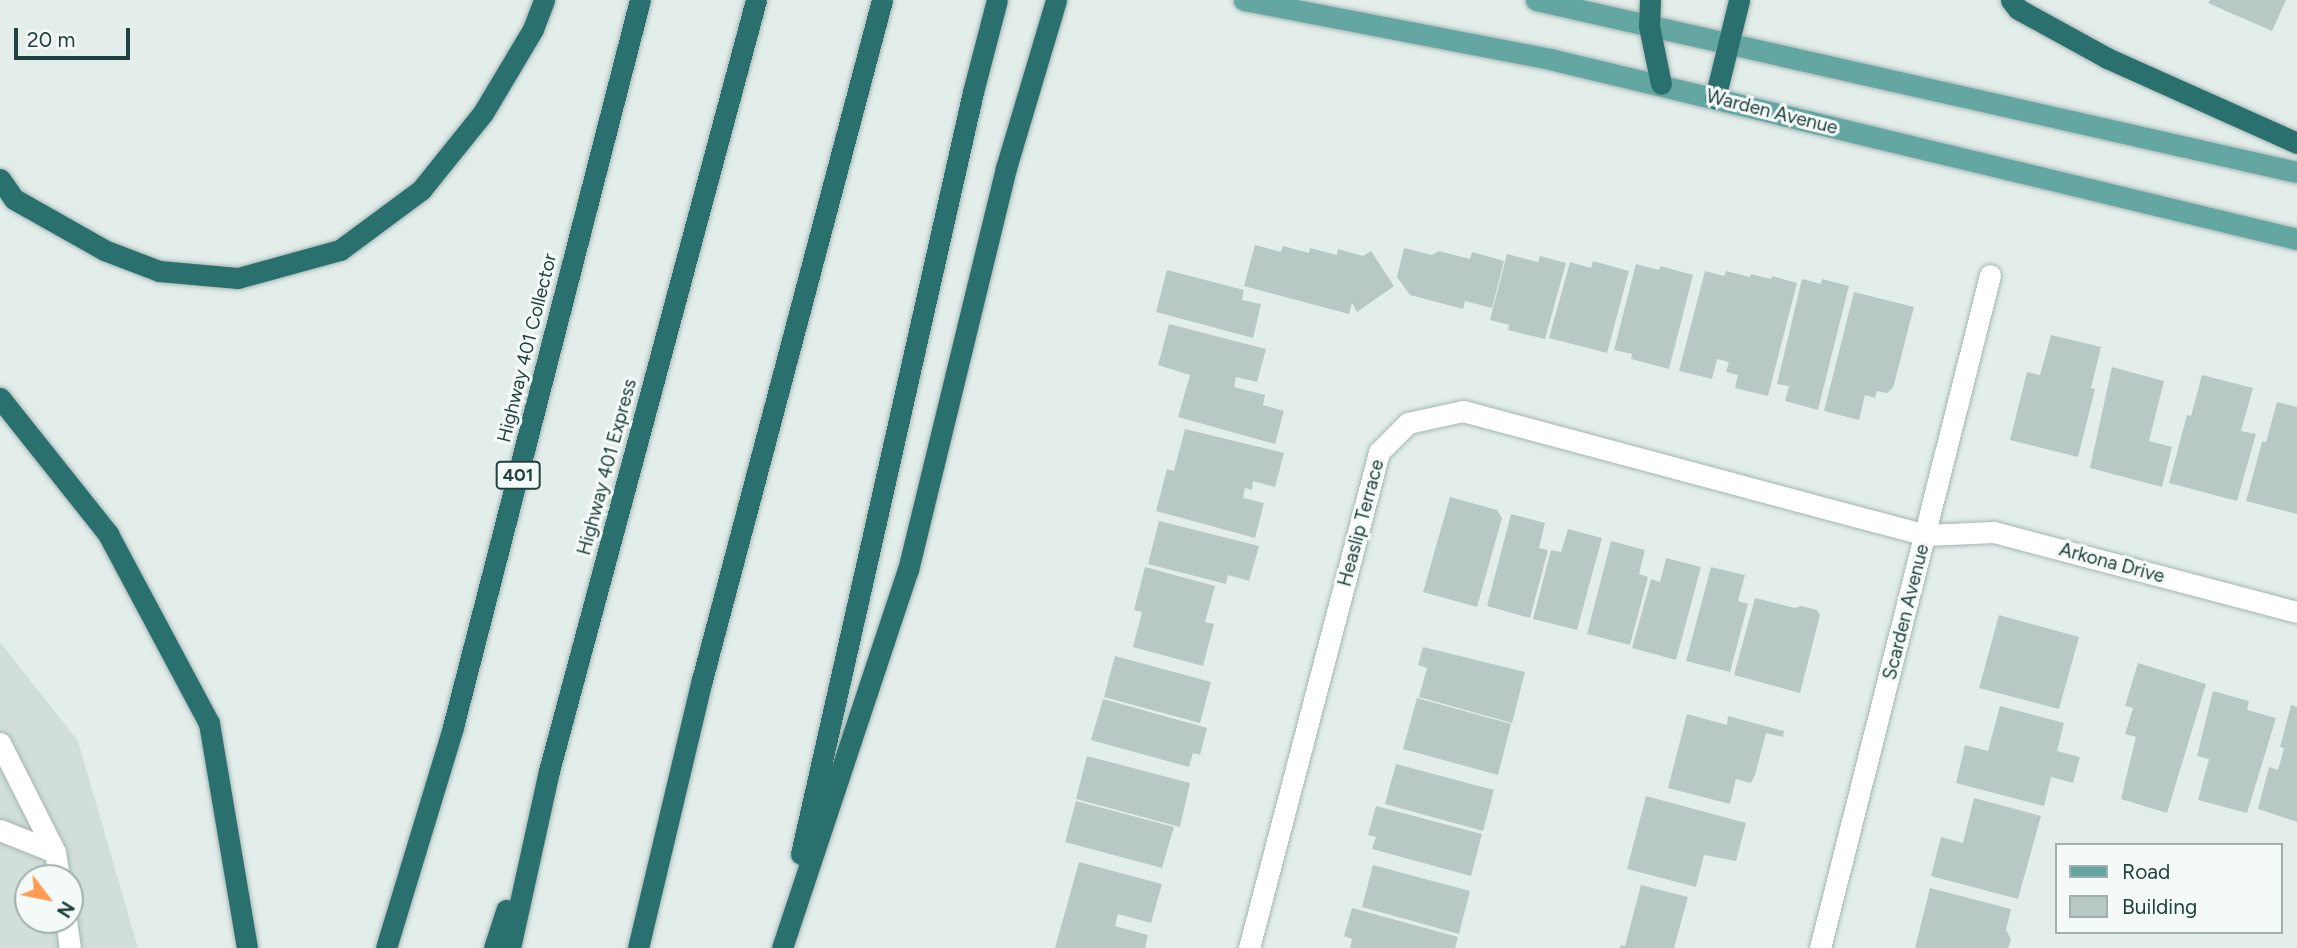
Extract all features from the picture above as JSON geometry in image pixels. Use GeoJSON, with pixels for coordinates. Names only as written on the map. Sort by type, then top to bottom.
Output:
{"type":"FeatureCollection","features":[{"type":"Feature","properties":{"kind":"highway"},"geometry":{"type":"LineString","coordinates":[[0,179],[15,199],[104,250],[159,271],[237,278],[340,250],[421,190],[483,113],[533,29],[544,0]]}},
{"type":"Feature","properties":{"kind":"highway","name":"Highway 401 Collector"},"geometry":{"type":"LineString","coordinates":[[386,948],[453,727],[640,0]]}},
{"type":"Feature","properties":{"kind":"highway","name":"Highway 401 Express"},"geometry":{"type":"LineString","coordinates":[[510,948],[550,771],[756,0]]}},
{"type":"Feature","properties":{"kind":"highway"},"geometry":{"type":"LineString","coordinates":[[638,948],[702,680],[882,0]]}},
{"type":"Feature","properties":{"kind":"highway"},"geometry":{"type":"LineString","coordinates":[[781,948],[996,0]]}},
{"type":"Feature","properties":{"kind":"highway"},"geometry":{"type":"LineString","coordinates":[[781,948],[908,570],[1006,168],[1056,0]]}},
{"type":"Feature","properties":{"kind":"highway"},"geometry":{"type":"LineString","coordinates":[[1650,0],[1649,26],[1661,84]]}},
{"type":"Feature","properties":{"kind":"highway"},"geometry":{"type":"LineString","coordinates":[[1715,98],[1739,0]]}},
{"type":"Feature","properties":{"kind":"highway"},"geometry":{"type":"LineString","coordinates":[[2011,0],[2018,9],[2107,58],[2297,143]]}},
{"type":"Feature","properties":{"kind":"highway"},"geometry":{"type":"LineString","coordinates":[[0,398],[108,534],[209,723],[247,948]]}},
{"type":"Feature","properties":{"kind":"highway"},"geometry":{"type":"LineString","coordinates":[[494,948],[550,771]]}},
{"type":"Feature","properties":{"kind":"main road","name":"Warden Avenue"},"geometry":{"type":"LineString","coordinates":[[1244,0],[1550,59],[1661,84],[2297,239]]}},
{"type":"Feature","properties":{"kind":"main road"},"geometry":{"type":"LineString","coordinates":[[1536,0],[1649,26],[1731,41],[2297,172]]}},
{"type":"Feature","properties":{"kind":"street","name":"Scarden Avenue"},"geometry":{"type":"LineString","coordinates":[[1820,948],[1990,275]]}},
{"type":"Feature","properties":{"kind":"street","name":"Heaslip Terrace"},"geometry":{"type":"LineString","coordinates":[[1249,948],[1379,452],[1408,423],[1463,411],[1926,534]]}},
{"type":"Feature","properties":{"kind":"street","name":"Arkona Drive"},"geometry":{"type":"LineString","coordinates":[[1926,534],[1994,532],[2297,612]]}},
{"type":"Feature","properties":{"kind":"street"},"geometry":{"type":"LineString","coordinates":[[0,743],[55,852],[57,864]]}},
{"type":"Feature","properties":{"kind":"street"},"geometry":{"type":"LineString","coordinates":[[0,830],[55,852]]}},
{"type":"Feature","properties":{"kind":"shaded area"},"geometry":{"type":"Polygon","coordinates":[[[0,642],[78,741],[138,948],[0,948],[0,642]]]}},
{"type":"Feature","properties":{"kind":"building"},"geometry":{"type":"Polygon","coordinates":[[[2210,0],[2286,0],[2272,31],[2208,3],[2210,0]]]}},
{"type":"Feature","properties":{"kind":"building"},"geometry":{"type":"Polygon","coordinates":[[[1255,245],[1281,252],[1283,246],[1309,253],[1310,248],[1337,255],[1338,249],[1363,256],[1371,251],[1394,286],[1357,312],[1352,303],[1349,314],[1244,286],[1255,245]]]}},
{"type":"Feature","properties":{"kind":"building"},"geometry":{"type":"Polygon","coordinates":[[[1404,248],[1432,255],[1439,251],[1470,259],[1472,252],[1504,261],[1492,308],[1465,301],[1463,309],[1410,295],[1397,277],[1404,248]]]}},
{"type":"Feature","properties":{"kind":"building"},"geometry":{"type":"Polygon","coordinates":[[[1507,254],[1538,262],[1540,256],[1566,263],[1545,339],[1508,330],[1509,325],[1490,320],[1507,254]]]}},
{"type":"Feature","properties":{"kind":"building"},"geometry":{"type":"Polygon","coordinates":[[[1593,261],[1629,271],[1607,353],[1549,338],[1570,262],[1591,268],[1593,261]]]}},
{"type":"Feature","properties":{"kind":"building"},"geometry":{"type":"Polygon","coordinates":[[[1636,264],[1659,270],[1660,266],[1693,275],[1669,369],[1631,359],[1632,354],[1614,350],[1636,264]]]}},
{"type":"Feature","properties":{"kind":"building"},"geometry":{"type":"Polygon","coordinates":[[[1167,270],[1244,290],[1242,300],[1261,304],[1253,338],[1156,312],[1167,270]]]}},
{"type":"Feature","properties":{"kind":"building"},"geometry":{"type":"Polygon","coordinates":[[[1705,271],[1724,276],[1726,271],[1750,277],[1751,274],[1771,279],[1772,276],[1797,283],[1768,396],[1735,388],[1738,375],[1726,372],[1729,362],[1717,359],[1712,379],[1679,371],[1705,271]]]}},
{"type":"Feature","properties":{"kind":"building"},"geometry":{"type":"Polygon","coordinates":[[[1802,279],[1821,284],[1822,279],[1849,286],[1818,410],[1785,401],[1789,386],[1777,384],[1802,279]]]}},
{"type":"Feature","properties":{"kind":"building"},"geometry":{"type":"Polygon","coordinates":[[[1854,292],[1914,307],[1893,388],[1887,393],[1877,391],[1875,398],[1865,395],[1859,420],[1824,411],[1854,292]]]}},
{"type":"Feature","properties":{"kind":"building"},"geometry":{"type":"Polygon","coordinates":[[[1169,324],[1266,349],[1257,382],[1236,377],[1234,387],[1265,395],[1263,405],[1284,411],[1275,444],[1178,417],[1190,375],[1158,365],[1169,324]]]}},
{"type":"Feature","properties":{"kind":"building"},"geometry":{"type":"Polygon","coordinates":[[[2051,335],[2101,347],[2091,388],[2095,389],[2078,457],[2010,440],[2027,372],[2040,375],[2051,335]]]}},
{"type":"Feature","properties":{"kind":"building"},"geometry":{"type":"Polygon","coordinates":[[[2112,367],[2164,381],[2149,441],[2172,447],[2162,487],[2090,468],[2112,367]]]}},
{"type":"Feature","properties":{"kind":"building"},"geometry":{"type":"Polygon","coordinates":[[[2202,375],[2253,388],[2241,431],[2256,434],[2237,501],[2169,483],[2187,415],[2191,416],[2202,375]]]}},
{"type":"Feature","properties":{"kind":"building"},"geometry":{"type":"Polygon","coordinates":[[[2277,402],[2297,407],[2297,514],[2246,501],[2262,442],[2266,442],[2277,402]]]}},
{"type":"Feature","properties":{"kind":"building"},"geometry":{"type":"Polygon","coordinates":[[[1185,429],[1284,453],[1275,487],[1253,481],[1252,490],[1245,488],[1243,498],[1264,503],[1255,538],[1156,511],[1167,469],[1174,471],[1185,429]]]}},
{"type":"Feature","properties":{"kind":"building"},"geometry":{"type":"Polygon","coordinates":[[[1450,497],[1497,510],[1502,518],[1477,607],[1423,592],[1450,497]]]}},
{"type":"Feature","properties":{"kind":"building"},"geometry":{"type":"Polygon","coordinates":[[[1511,514],[1545,523],[1539,548],[1548,550],[1530,618],[1487,606],[1511,514]]]}},
{"type":"Feature","properties":{"kind":"building"},"geometry":{"type":"Polygon","coordinates":[[[1159,521],[1259,546],[1249,581],[1228,575],[1226,584],[1148,564],[1159,521]]]}},
{"type":"Feature","properties":{"kind":"building"},"geometry":{"type":"Polygon","coordinates":[[[1568,529],[1602,538],[1577,630],[1533,619],[1551,550],[1561,552],[1568,529]]]}},
{"type":"Feature","properties":{"kind":"building"},"geometry":{"type":"Polygon","coordinates":[[[1611,541],[1645,550],[1639,574],[1648,577],[1630,645],[1587,634],[1611,541]]]}},
{"type":"Feature","properties":{"kind":"building"},"geometry":{"type":"Polygon","coordinates":[[[1666,558],[1701,567],[1676,660],[1632,648],[1651,579],[1660,582],[1666,558]]]}},
{"type":"Feature","properties":{"kind":"building"},"geometry":{"type":"Polygon","coordinates":[[[1145,567],[1215,586],[1205,622],[1214,624],[1203,666],[1133,647],[1142,612],[1134,610],[1145,567]]]}},
{"type":"Feature","properties":{"kind":"building"},"geometry":{"type":"Polygon","coordinates":[[[1711,567],[1745,575],[1738,601],[1748,604],[1730,672],[1686,661],[1711,567]]]}},
{"type":"Feature","properties":{"kind":"building"},"geometry":{"type":"Polygon","coordinates":[[[1755,598],[1795,608],[1801,606],[1817,610],[1820,615],[1800,693],[1734,675],[1755,598]]]}},
{"type":"Feature","properties":{"kind":"building"},"geometry":{"type":"Polygon","coordinates":[[[1999,615],[2079,637],[2059,709],[1979,688],[1999,615]]]}},
{"type":"Feature","properties":{"kind":"building"},"geometry":{"type":"Polygon","coordinates":[[[1423,647],[1525,672],[1512,723],[1419,697],[1427,668],[1418,665],[1423,647]]]}},
{"type":"Feature","properties":{"kind":"building"},"geometry":{"type":"Polygon","coordinates":[[[1115,656],[1211,682],[1200,723],[1104,697],[1115,656]]]}},
{"type":"Feature","properties":{"kind":"building"},"geometry":{"type":"Polygon","coordinates":[[[2138,663],[2206,684],[2167,813],[2121,799],[2136,737],[2125,734],[2133,708],[2125,706],[2138,663]]]}},
{"type":"Feature","properties":{"kind":"building"},"geometry":{"type":"Polygon","coordinates":[[[2213,691],[2249,701],[2247,710],[2276,718],[2247,813],[2198,800],[2209,759],[2197,756],[2213,691]]]}},
{"type":"Feature","properties":{"kind":"building"},"geometry":{"type":"Polygon","coordinates":[[[1417,698],[1511,724],[1498,775],[1403,749],[1417,698]]]}},
{"type":"Feature","properties":{"kind":"building"},"geometry":{"type":"Polygon","coordinates":[[[1103,699],[1207,728],[1200,755],[1193,753],[1189,767],[1091,740],[1103,699]]]}},
{"type":"Feature","properties":{"kind":"building"},"geometry":{"type":"Polygon","coordinates":[[[2291,705],[2297,707],[2297,822],[2258,809],[2269,767],[2278,770],[2284,748],[2280,747],[2291,705]]]}},
{"type":"Feature","properties":{"kind":"building"},"geometry":{"type":"Polygon","coordinates":[[[2000,706],[2064,723],[2057,751],[2080,757],[2073,783],[2051,777],[2044,806],[1956,783],[1965,745],[1988,751],[2000,706]]]}},
{"type":"Feature","properties":{"kind":"building"},"geometry":{"type":"Polygon","coordinates":[[[1687,714],[1727,725],[1728,716],[1784,731],[1783,737],[1766,733],[1751,783],[1736,779],[1730,804],[1668,788],[1687,714]]]}},
{"type":"Feature","properties":{"kind":"building"},"geometry":{"type":"Polygon","coordinates":[[[1087,756],[1190,783],[1180,827],[1076,799],[1087,756]]]}},
{"type":"Feature","properties":{"kind":"building"},"geometry":{"type":"Polygon","coordinates":[[[1396,764],[1494,790],[1483,831],[1385,804],[1396,764]]]}},
{"type":"Feature","properties":{"kind":"building"},"geometry":{"type":"Polygon","coordinates":[[[1646,796],[1746,823],[1736,861],[1704,855],[1696,887],[1627,869],[1646,796]]]}},
{"type":"Feature","properties":{"kind":"building"},"geometry":{"type":"Polygon","coordinates":[[[1974,798],[2041,816],[2018,899],[1931,876],[1941,837],[1963,843],[1974,798]]]}},
{"type":"Feature","properties":{"kind":"building"},"geometry":{"type":"Polygon","coordinates":[[[1076,801],[1174,827],[1162,868],[1065,842],[1076,801]]]}},
{"type":"Feature","properties":{"kind":"building"},"geometry":{"type":"Polygon","coordinates":[[[1376,806],[1482,834],[1471,876],[1372,849],[1376,837],[1368,835],[1376,806]]]}},
{"type":"Feature","properties":{"kind":"building"},"geometry":{"type":"Polygon","coordinates":[[[1079,862],[1162,884],[1151,923],[1118,914],[1115,926],[1148,935],[1145,948],[1055,948],[1079,862]]]}},
{"type":"Feature","properties":{"kind":"building"},"geometry":{"type":"Polygon","coordinates":[[[1373,865],[1470,891],[1459,934],[1362,907],[1373,865]]]}},
{"type":"Feature","properties":{"kind":"building"},"geometry":{"type":"Polygon","coordinates":[[[1641,885],[1688,897],[1674,948],[1620,948],[1620,945],[1625,946],[1641,885]]]}},
{"type":"Feature","properties":{"kind":"building"},"geometry":{"type":"Polygon","coordinates":[[[1930,888],[2011,909],[2006,930],[2011,939],[2008,948],[1915,948],[1930,888]]]}},
{"type":"Feature","properties":{"kind":"building"},"geometry":{"type":"Polygon","coordinates":[[[1352,908],[1458,937],[1455,948],[1350,948],[1352,939],[1344,936],[1352,908]]]}}]}
